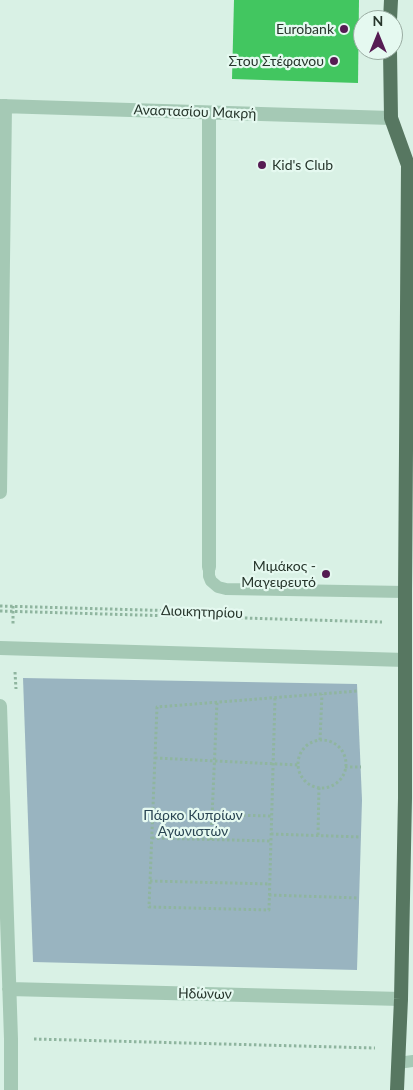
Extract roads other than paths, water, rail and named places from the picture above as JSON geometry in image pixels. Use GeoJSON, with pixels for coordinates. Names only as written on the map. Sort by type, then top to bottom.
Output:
{"type":"FeatureCollection","features":[{"type":"Feature","properties":{"kind":"main road"},"geometry":{"type":"LineString","coordinates":[[390,60],[391,118],[411,161],[409,452],[405,592],[405,798],[401,999],[397,1090]]}},
{"type":"Feature","properties":{"kind":"street","name":"Αναστασίου Μακρή"},"geometry":{"type":"LineString","coordinates":[[2,106],[391,118]]}},
{"type":"Feature","properties":{"kind":"street"},"geometry":{"type":"LineString","coordinates":[[0,492],[2,106]]}},
{"type":"Feature","properties":{"kind":"street"},"geometry":{"type":"LineString","coordinates":[[209,112],[209,567]]}},
{"type":"Feature","properties":{"kind":"street"},"geometry":{"type":"LineString","coordinates":[[0,648],[405,660]]}},
{"type":"Feature","properties":{"kind":"street"},"geometry":{"type":"LineString","coordinates":[[0,706],[10,1014],[7,1033],[11,1090]]}},
{"type":"Feature","properties":{"kind":"street","name":"Ηδώνων"},"geometry":{"type":"LineString","coordinates":[[9,989],[401,999]]}},
{"type":"Feature","properties":{"kind":"lane"},"geometry":{"type":"LineString","coordinates":[[209,567],[211,581],[218,587],[226,589],[405,592]]}},
{"type":"Feature","properties":{"kind":"lane"},"geometry":{"type":"LineString","coordinates":[[398,1063],[413,1061]]}},
{"type":"Feature","properties":{"kind":"place","name":"Eurobank"},"geometry":{"type":"Point","coordinates":[344,29]}},
{"type":"Feature","properties":{"kind":"place","name":"Στου Στέφανου"},"geometry":{"type":"Point","coordinates":[334,61]}},
{"type":"Feature","properties":{"kind":"place","name":"Kid's Club"},"geometry":{"type":"Point","coordinates":[262,165]}},
{"type":"Feature","properties":{"kind":"place","name":"Μιμάκος - Μαγειρευτό"},"geometry":{"type":"Point","coordinates":[326,574]}},
{"type":"Feature","properties":{"kind":"park label","name":"Πάρκο Κυπρίων Αγωνιστών"},"geometry":{"type":"Point","coordinates":[193,824]}}]}
